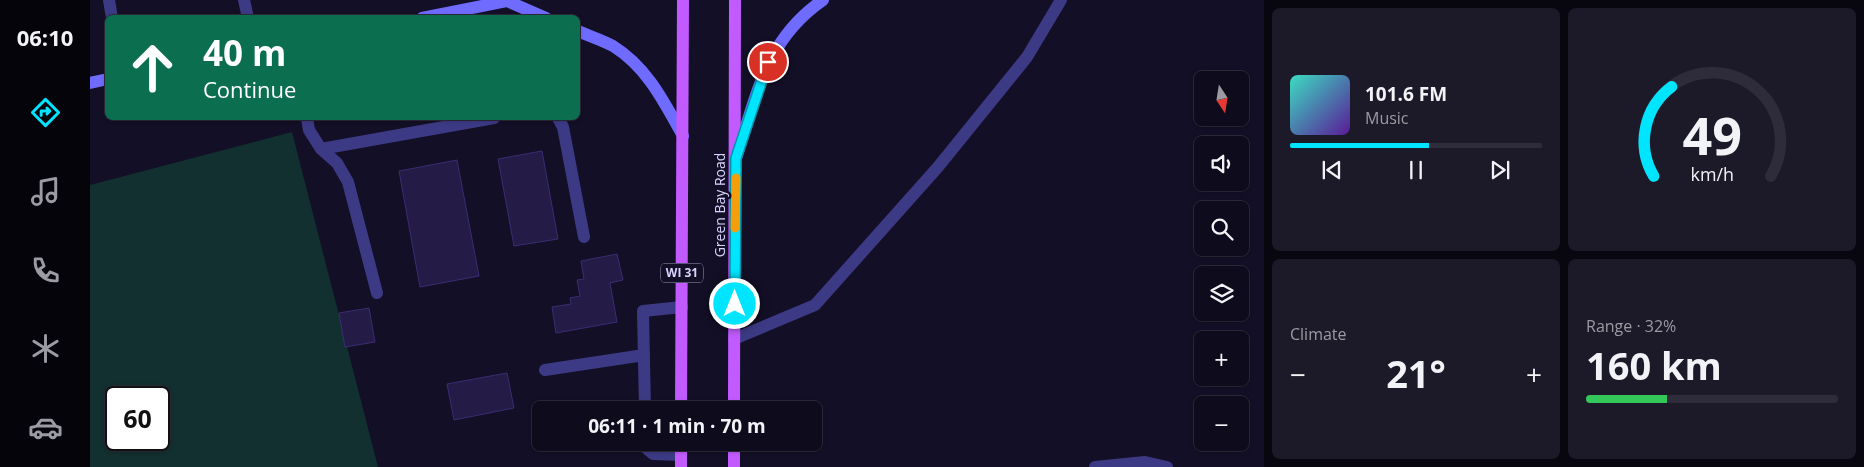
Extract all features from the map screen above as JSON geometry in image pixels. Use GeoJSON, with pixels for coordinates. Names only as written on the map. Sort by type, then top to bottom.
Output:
{"type":"FeatureCollection","features":[{"type":"Feature","properties":{"kind":"main road","name":"WI 31"},"geometry":{"type":"LineString","coordinates":[[681,401],[683,0]]}},
{"type":"Feature","properties":{"kind":"main road","name":"Green Bay Road"},"geometry":{"type":"LineString","coordinates":[[734,401],[735,0]]}},
{"type":"Feature","properties":{"kind":"main road"},"geometry":{"type":"LineString","coordinates":[[734,451],[734,467]]}},
{"type":"Feature","properties":{"kind":"street"},"geometry":{"type":"LineString","coordinates":[[436,15],[509,0],[540,15]]}},
{"type":"Feature","properties":{"kind":"street"},"geometry":{"type":"LineString","coordinates":[[736,158],[768,62],[784,36],[807,12],[824,0]]}},
{"type":"Feature","properties":{"kind":"street"},"geometry":{"type":"LineString","coordinates":[[580,32],[612,46],[634,62],[656,89],[683,136]]}},
{"type":"Feature","properties":{"kind":"street"},"geometry":{"type":"LineString","coordinates":[[90,82],[105,80]]}},
{"type":"Feature","properties":{"kind":"lane"},"geometry":{"type":"LineString","coordinates":[[109,0],[112,15]]}},
{"type":"Feature","properties":{"kind":"lane"},"geometry":{"type":"LineString","coordinates":[[244,0],[247,15]]}},
{"type":"Feature","properties":{"kind":"lane"},"geometry":{"type":"LineString","coordinates":[[734,339],[815,305],[938,167],[1016,72],[1028,57],[1061,0]]}},
{"type":"Feature","properties":{"kind":"lane"},"geometry":{"type":"LineString","coordinates":[[306,120],[309,130],[321,149],[337,163],[348,182],[377,293]]}},
{"type":"Feature","properties":{"kind":"lane"},"geometry":{"type":"LineString","coordinates":[[321,149],[483,120]]}},
{"type":"Feature","properties":{"kind":"lane"},"geometry":{"type":"LineString","coordinates":[[559,120],[563,127],[584,237]]}},
{"type":"Feature","properties":{"kind":"lane"},"geometry":{"type":"LineString","coordinates":[[645,401],[643,311],[682,307]]}},
{"type":"Feature","properties":{"kind":"lane"},"geometry":{"type":"LineString","coordinates":[[545,370],[644,355]]}},
{"type":"Feature","properties":{"kind":"lane"},"geometry":{"type":"LineString","coordinates":[[650,451],[653,454],[681,455]]}},
{"type":"Feature","properties":{"kind":"lane"},"geometry":{"type":"LineString","coordinates":[[1095,467],[1145,462],[1167,467]]}},
{"type":"Feature","properties":{"kind":"green space"},"geometry":{"type":"Polygon","coordinates":[[[292,132],[378,467],[90,467],[90,185],[292,132]]]}},
{"type":"Feature","properties":{"kind":"building"},"geometry":{"type":"Polygon","coordinates":[[[542,151],[558,239],[514,246],[498,159],[542,151]]]}},
{"type":"Feature","properties":{"kind":"building"},"geometry":{"type":"Polygon","coordinates":[[[457,160],[479,276],[420,287],[399,171],[457,160]]]}},
{"type":"Feature","properties":{"kind":"building"},"geometry":{"type":"Polygon","coordinates":[[[617,254],[623,280],[610,283],[617,322],[556,333],[552,307],[571,304],[570,298],[580,296],[577,280],[584,279],[581,261],[617,254]]]}},
{"type":"Feature","properties":{"kind":"building"},"geometry":{"type":"Polygon","coordinates":[[[369,308],[375,342],[345,347],[339,313],[369,308]]]}},
{"type":"Feature","properties":{"kind":"building"},"geometry":{"type":"Polygon","coordinates":[[[507,373],[514,408],[454,420],[447,384],[507,373]]]}},
{"type":"Feature","properties":{"kind":"slow traffic"},"geometry":{"type":"LineString","coordinates":[[735,228],[736,178]]}},
{"type":"Feature","properties":{"kind":"route"},"geometry":{"type":"LineString","coordinates":[[735,304],[736,158],[768,62]]}}]}
